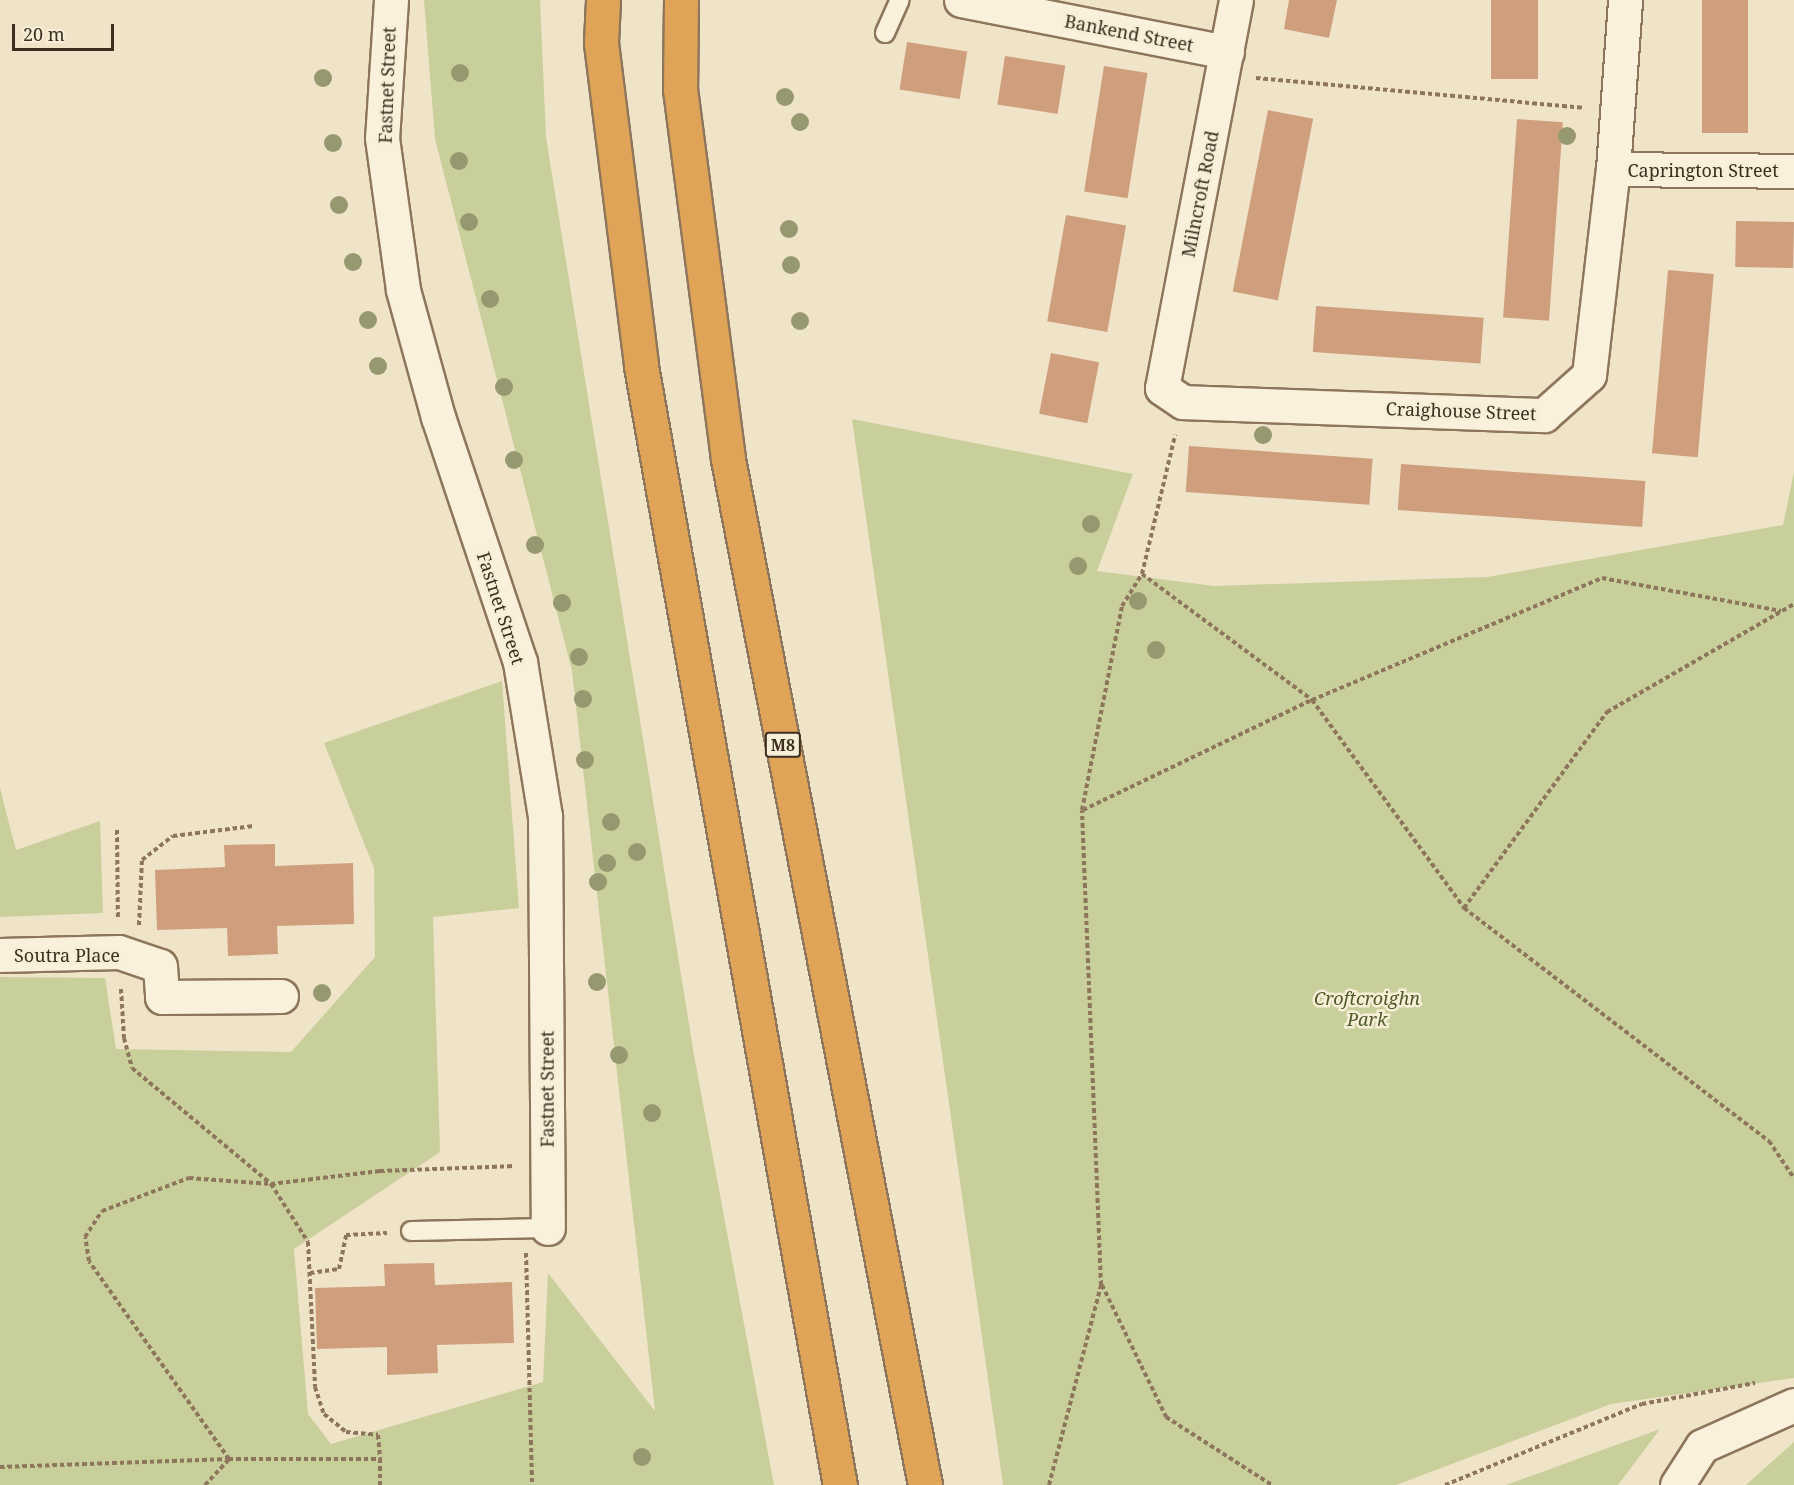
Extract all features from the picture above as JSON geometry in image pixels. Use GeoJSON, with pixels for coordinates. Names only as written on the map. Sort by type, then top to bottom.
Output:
{"type":"FeatureCollection","features":[{"type":"Feature","properties":{"kind":"highway"},"geometry":{"type":"LineString","coordinates":[[603,0],[601,43],[641,366],[840,1485]]}},
{"type":"Feature","properties":{"kind":"highway","name":"M8"},"geometry":{"type":"LineString","coordinates":[[681,0],[680,89],[728,459],[925,1485]]}},
{"type":"Feature","properties":{"kind":"street","name":"Fastnet Street"},"geometry":{"type":"LineString","coordinates":[[391,0],[382,138],[404,290],[438,417],[520,662],[545,816],[547,1165],[537,1228]]}},
{"type":"Feature","properties":{"kind":"street","name":"Bankend Street"},"geometry":{"type":"LineString","coordinates":[[961,0],[1225,63]]}},
{"type":"Feature","properties":{"kind":"street","name":"Milncroft Road"},"geometry":{"type":"LineString","coordinates":[[1172,395],[1236,0]]}},
{"type":"Feature","properties":{"kind":"street","name":"Craighouse Street"},"geometry":{"type":"LineString","coordinates":[[1172,395],[1544,415],[1589,375],[1613,169],[1625,0]]}},
{"type":"Feature","properties":{"kind":"street","name":"Caprington Street"},"geometry":{"type":"LineString","coordinates":[[1613,169],[1794,171]]}},
{"type":"Feature","properties":{"kind":"street","name":"Soutra Place"},"geometry":{"type":"LineString","coordinates":[[0,955],[119,952],[160,966],[162,997],[281,996]]}},
{"type":"Feature","properties":{"kind":"street"},"geometry":{"type":"LineString","coordinates":[[1677,1485],[1702,1446],[1794,1405]]}},
{"type":"Feature","properties":{"kind":"lane"},"geometry":{"type":"LineString","coordinates":[[885,33],[900,0]]}},
{"type":"Feature","properties":{"kind":"lane"},"geometry":{"type":"LineString","coordinates":[[411,1231],[537,1228]]}},
{"type":"Feature","properties":{"kind":"path"},"geometry":{"type":"LineString","coordinates":[[1225,63],[1617,111]]}},
{"type":"Feature","properties":{"kind":"path"},"geometry":{"type":"LineString","coordinates":[[1049,1485],[1101,1284],[1082,810],[1122,606],[1142,574],[1172,395]]}},
{"type":"Feature","properties":{"kind":"path"},"geometry":{"type":"LineString","coordinates":[[1142,574],[1312,700],[1464,908],[1769,1141],[1794,1178]]}},
{"type":"Feature","properties":{"kind":"path"},"geometry":{"type":"LineString","coordinates":[[1082,810],[1312,700],[1602,578],[1781,611]]}},
{"type":"Feature","properties":{"kind":"path"},"geometry":{"type":"LineString","coordinates":[[1464,908],[1607,712],[1794,604]]}},
{"type":"Feature","properties":{"kind":"path"},"geometry":{"type":"LineString","coordinates":[[138,958],[142,860],[173,836],[253,826]]}},
{"type":"Feature","properties":{"kind":"path"},"geometry":{"type":"LineString","coordinates":[[244,1162],[271,1184],[308,1242],[315,1387],[324,1414],[346,1432],[378,1435],[380,1485]]}},
{"type":"Feature","properties":{"kind":"path"},"geometry":{"type":"LineString","coordinates":[[229,1459],[89,1261],[85,1237],[102,1210],[189,1178],[271,1184],[380,1171],[547,1165]]}},
{"type":"Feature","properties":{"kind":"path"},"geometry":{"type":"LineString","coordinates":[[532,1485],[537,1228]]}},
{"type":"Feature","properties":{"kind":"path"},"geometry":{"type":"LineString","coordinates":[[310,1273],[339,1269],[346,1235],[411,1231]]}},
{"type":"Feature","properties":{"kind":"path"},"geometry":{"type":"LineString","coordinates":[[1101,1284],[1166,1417],[1272,1485]]}},
{"type":"Feature","properties":{"kind":"path"},"geometry":{"type":"LineString","coordinates":[[1445,1485],[1642,1404],[1759,1382]]}},
{"type":"Feature","properties":{"kind":"path"},"geometry":{"type":"LineString","coordinates":[[204,1485],[229,1459]]}},
{"type":"Feature","properties":{"kind":"path"},"geometry":{"type":"LineString","coordinates":[[0,1467],[229,1459],[380,1459]]}},
{"type":"Feature","properties":{"kind":"green space"},"geometry":{"type":"Polygon","coordinates":[[[424,0],[540,0],[546,137],[694,1055],[774,1485],[0,1485],[0,977],[105,978],[116,1049],[291,1052],[375,957],[374,868],[324,743],[502,681],[519,908],[433,917],[440,1152],[294,1249],[308,1414],[331,1444],[543,1382],[548,1273],[655,1411],[572,671],[435,139],[424,0]]]}},
{"type":"Feature","properties":{"kind":"green space","name":"Croftcroighn Park"},"geometry":{"type":"Polygon","coordinates":[[[852,419],[1133,474],[1097,571],[1214,586],[1487,577],[1783,525],[1794,472],[1794,1378],[1611,1404],[1396,1485],[1003,1485],[852,419]]]}},
{"type":"Feature","properties":{"kind":"green space"},"geometry":{"type":"Polygon","coordinates":[[[0,788],[16,850],[100,821],[103,913],[0,917],[0,788]]]}},
{"type":"Feature","properties":{"kind":"green space"},"geometry":{"type":"Polygon","coordinates":[[[1660,1429],[1618,1485],[1506,1485],[1660,1429]]]}},
{"type":"Feature","properties":{"kind":"green space"},"geometry":{"type":"Polygon","coordinates":[[[1794,1442],[1794,1485],[1746,1485],[1794,1442]]]}},
{"type":"Feature","properties":{"kind":"building"},"geometry":{"type":"Polygon","coordinates":[[[1289,0],[1337,0],[1329,38],[1284,29],[1289,0]]]}},
{"type":"Feature","properties":{"kind":"building"},"geometry":{"type":"Polygon","coordinates":[[[1491,0],[1538,0],[1538,79],[1491,79],[1491,0]]]}},
{"type":"Feature","properties":{"kind":"building"},"geometry":{"type":"Polygon","coordinates":[[[1702,0],[1748,0],[1748,133],[1702,133],[1702,0]]]}},
{"type":"Feature","properties":{"kind":"building"},"geometry":{"type":"Polygon","coordinates":[[[907,42],[967,52],[960,99],[899,89],[907,42]]]}},
{"type":"Feature","properties":{"kind":"building"},"geometry":{"type":"Polygon","coordinates":[[[1005,56],[1065,66],[1058,114],[997,104],[1005,56]]]}},
{"type":"Feature","properties":{"kind":"building"},"geometry":{"type":"Polygon","coordinates":[[[1104,66],[1147,73],[1128,198],[1084,191],[1104,66]]]}},
{"type":"Feature","properties":{"kind":"building"},"geometry":{"type":"Polygon","coordinates":[[[1268,110],[1313,119],[1278,300],[1233,292],[1268,110]]]}},
{"type":"Feature","properties":{"kind":"building"},"geometry":{"type":"Polygon","coordinates":[[[1517,119],[1563,122],[1549,321],[1503,318],[1517,119]]]}},
{"type":"Feature","properties":{"kind":"building"},"geometry":{"type":"Polygon","coordinates":[[[1066,215],[1126,226],[1107,332],[1047,321],[1066,215]]]}},
{"type":"Feature","properties":{"kind":"building"},"geometry":{"type":"Polygon","coordinates":[[[1736,221],[1794,222],[1793,268],[1735,267],[1736,221]]]}},
{"type":"Feature","properties":{"kind":"building"},"geometry":{"type":"Polygon","coordinates":[[[1668,270],[1714,274],[1698,457],[1652,453],[1668,270]]]}},
{"type":"Feature","properties":{"kind":"building"},"geometry":{"type":"Polygon","coordinates":[[[1316,306],[1484,318],[1480,364],[1313,352],[1316,306]]]}},
{"type":"Feature","properties":{"kind":"building"},"geometry":{"type":"Polygon","coordinates":[[[1051,353],[1099,362],[1087,423],[1039,414],[1051,353]]]}},
{"type":"Feature","properties":{"kind":"building"},"geometry":{"type":"Polygon","coordinates":[[[1189,446],[1373,459],[1369,505],[1186,492],[1189,446]]]}},
{"type":"Feature","properties":{"kind":"building"},"geometry":{"type":"Polygon","coordinates":[[[1401,464],[1645,481],[1642,527],[1398,510],[1401,464]]]}},
{"type":"Feature","properties":{"kind":"building"},"geometry":{"type":"Polygon","coordinates":[[[275,844],[275,866],[353,863],[354,924],[277,926],[278,954],[228,956],[227,928],[157,930],[155,870],[225,867],[224,845],[275,844]]]}},
{"type":"Feature","properties":{"kind":"building"},"geometry":{"type":"Polygon","coordinates":[[[434,1263],[435,1285],[512,1282],[514,1343],[437,1345],[438,1373],[387,1375],[387,1347],[317,1349],[315,1288],[385,1286],[384,1264],[434,1263]]]}}]}
